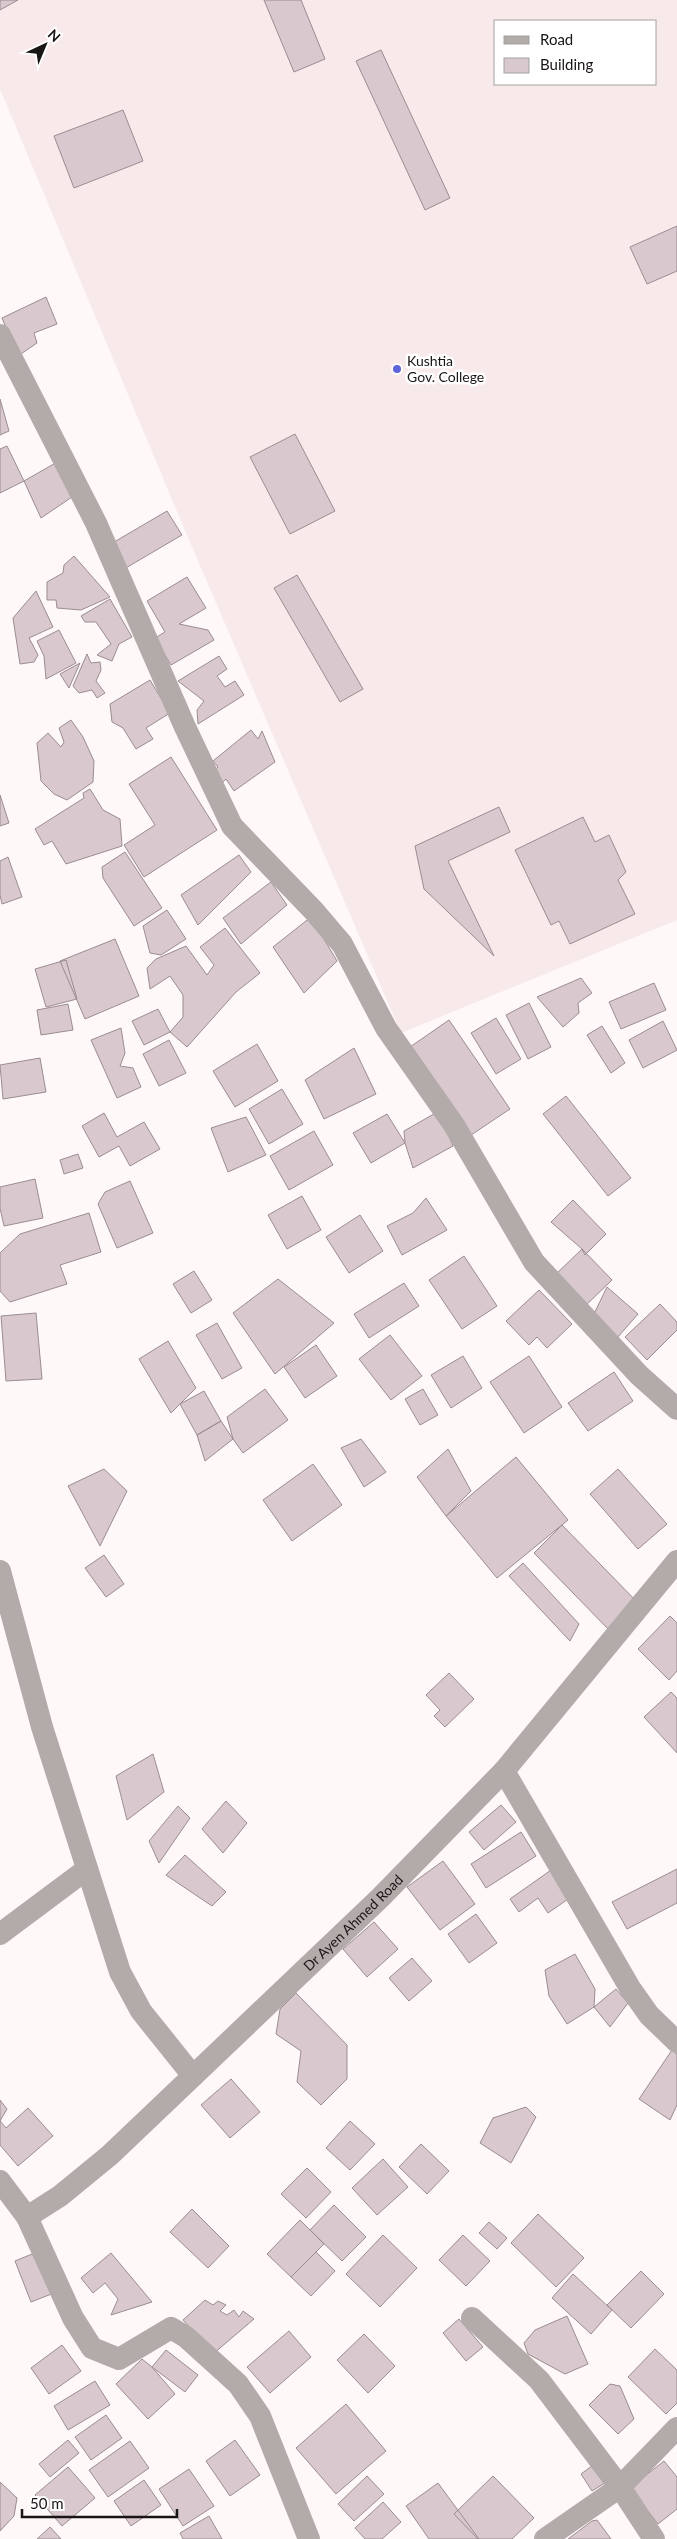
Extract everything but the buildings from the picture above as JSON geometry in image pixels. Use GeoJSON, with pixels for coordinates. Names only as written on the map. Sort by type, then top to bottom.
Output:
{"type":"FeatureCollection","features":[{"type":"Feature","properties":{"kind":"street"},"geometry":{"type":"LineString","coordinates":[[0,335],[96,523],[185,727],[232,826],[313,910],[342,944],[386,1028],[454,1125],[534,1262],[632,1368],[677,1409]]}},
{"type":"Feature","properties":{"kind":"street","name":"Dr Ayen Ahmed Road"},"geometry":{"type":"LineString","coordinates":[[27,2217],[60,2196],[110,2155],[380,1898],[504,1771],[677,1561]]}},
{"type":"Feature","properties":{"kind":"street"},"geometry":{"type":"LineString","coordinates":[[0,1571],[42,1727],[120,1972],[142,2011],[193,2076]]}},
{"type":"Feature","properties":{"kind":"street"},"geometry":{"type":"LineString","coordinates":[[504,1771],[630,1988],[649,2015],[677,2042]]}},
{"type":"Feature","properties":{"kind":"street"},"geometry":{"type":"LineString","coordinates":[[0,1934],[87,1869]]}},
{"type":"Feature","properties":{"kind":"street"},"geometry":{"type":"LineString","coordinates":[[0,2181],[27,2217],[73,2318],[92,2348],[119,2360],[171,2328],[186,2337],[238,2384],[260,2416],[309,2539]]}},
{"type":"Feature","properties":{"kind":"street"},"geometry":{"type":"LineString","coordinates":[[472,2318],[539,2380],[620,2487],[654,2539]]}},
{"type":"Feature","properties":{"kind":"street"},"geometry":{"type":"LineString","coordinates":[[545,2539],[620,2487],[677,2428]]}},
{"type":"Feature","properties":{"kind":"shaded area","name":"Kushtia Gov. College"},"geometry":{"type":"Polygon","coordinates":[[[0,0],[677,0],[677,920],[401,1033],[189,540],[0,89],[0,0]]]}},
{"type":"Feature","properties":{"kind":"place","name":"Kushtia Gov. College"},"geometry":{"type":"Point","coordinates":[397,369]}}]}
